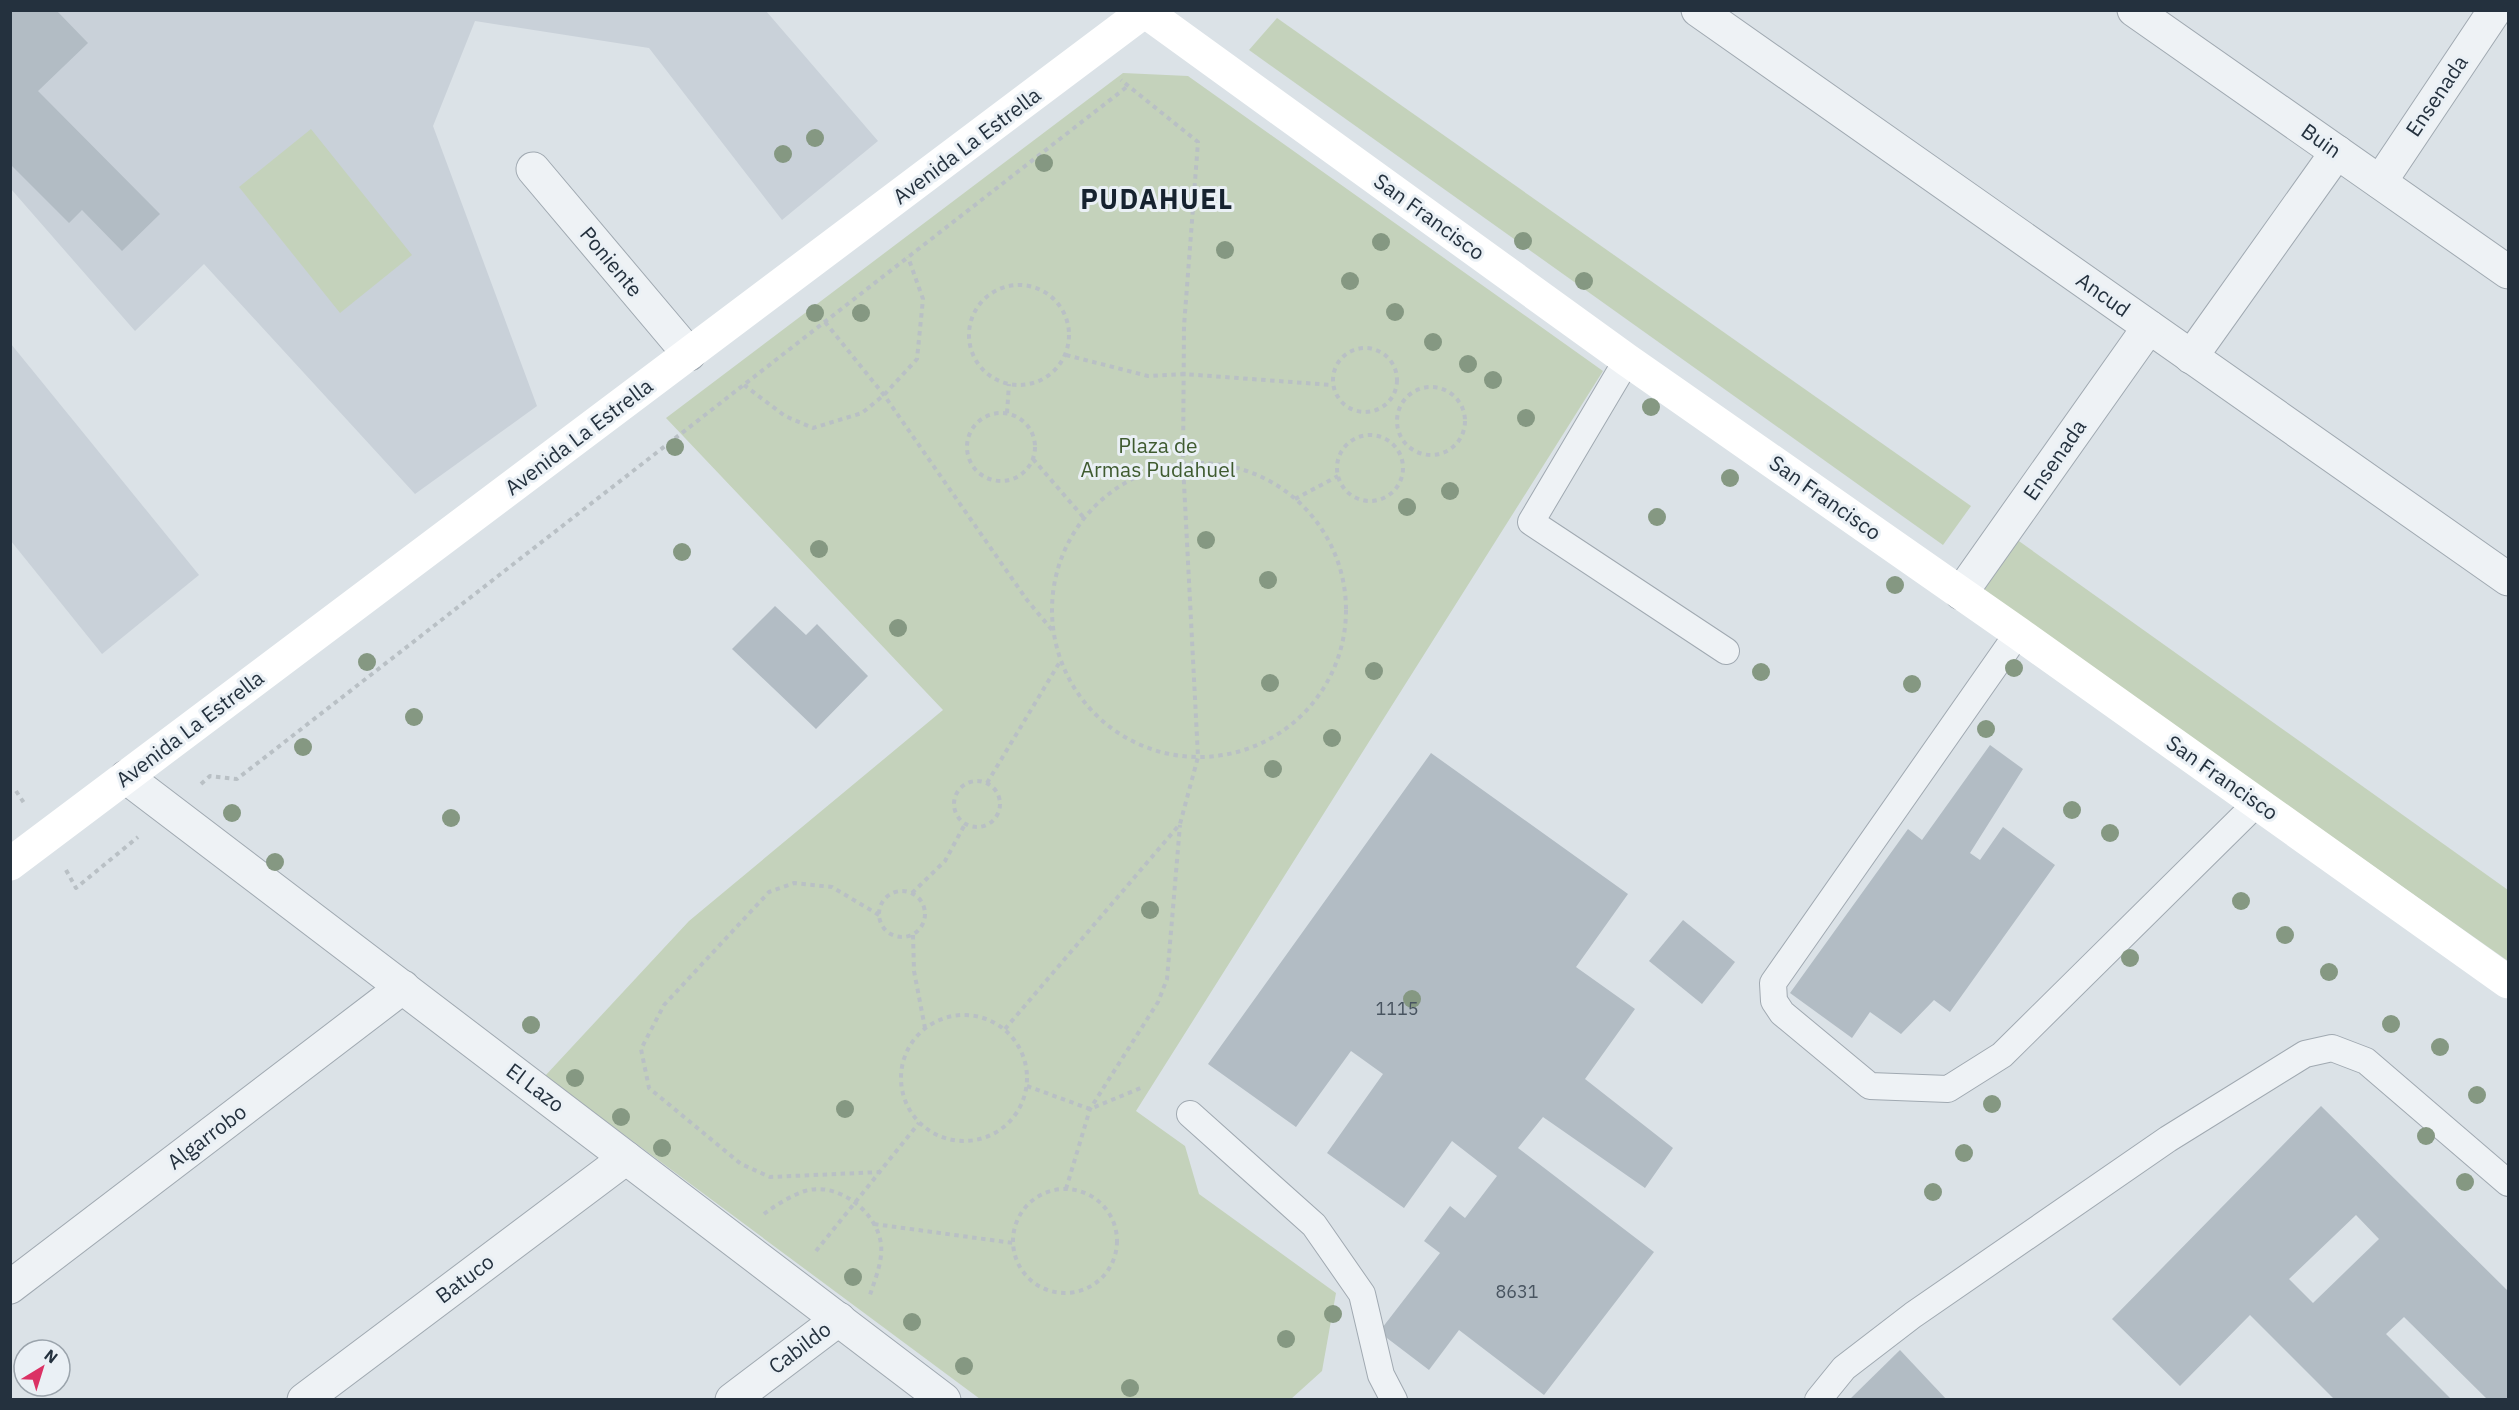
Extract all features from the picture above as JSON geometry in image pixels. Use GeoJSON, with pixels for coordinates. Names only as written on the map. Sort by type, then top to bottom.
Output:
{"type":"FeatureCollection","features":[{"type":"Feature","properties":{"kind":"main road","name":"Avenida La Estrella"},"geometry":{"type":"LineString","coordinates":[[10,864],[1145,11]]}},
{"type":"Feature","properties":{"kind":"main road","name":"San Francisco"},"geometry":{"type":"LineString","coordinates":[[1145,11],[1627,360],[2018,633],[2508,982]]}},
{"type":"Feature","properties":{"kind":"street","name":"Ancud"},"geometry":{"type":"LineString","coordinates":[[1698,10],[2508,579]]}},
{"type":"Feature","properties":{"kind":"street","name":"Buin"},"geometry":{"type":"LineString","coordinates":[[2134,10],[2508,272]]}},
{"type":"Feature","properties":{"kind":"street","name":"Ensenada"},"geometry":{"type":"LineString","coordinates":[[2380,182],[2495,10]]}},
{"type":"Feature","properties":{"kind":"street"},"geometry":{"type":"LineString","coordinates":[[2191,357],[2337,152]]}},
{"type":"Feature","properties":{"kind":"street","name":"Poniente"},"geometry":{"type":"LineString","coordinates":[[533,169],[689,354]]}},
{"type":"Feature","properties":{"kind":"street","name":"Ensenada"},"geometry":{"type":"LineString","coordinates":[[1961,593],[2149,327]]}},
{"type":"Feature","properties":{"kind":"street","name":"El Lazo"},"geometry":{"type":"LineString","coordinates":[[126,777],[944,1400]]}},
{"type":"Feature","properties":{"kind":"street","name":"Algarrobo"},"geometry":{"type":"LineString","coordinates":[[10,1287],[403,987]]}},
{"type":"Feature","properties":{"kind":"street","name":"Batuco"},"geometry":{"type":"LineString","coordinates":[[303,1400],[626,1158]]}},
{"type":"Feature","properties":{"kind":"street","name":"Cabildo"},"geometry":{"type":"LineString","coordinates":[[732,1400],[849,1327]]}},
{"type":"Feature","properties":{"kind":"lane"},"geometry":{"type":"LineString","coordinates":[[1627,360],[1531,522],[1726,651]]}},
{"type":"Feature","properties":{"kind":"lane"},"geometry":{"type":"LineString","coordinates":[[2018,633],[1773,983],[1774,1001],[1782,1013],[1869,1086],[1948,1089],[2002,1055],[2257,803]]}},
{"type":"Feature","properties":{"kind":"lane"},"geometry":{"type":"LineString","coordinates":[[1818,1400],[1844,1368],[1913,1315],[2168,1139],[2305,1054],[2332,1048],[2366,1061],[2508,1182]]}},
{"type":"Feature","properties":{"kind":"lane"},"geometry":{"type":"LineString","coordinates":[[1190,1114],[1314,1225],[1362,1294],[1381,1375],[1394,1400]]}},
{"type":"Feature","properties":{"kind":"path"},"geometry":{"type":"LineString","coordinates":[[1066,1189],[1090,1109],[1158,1002],[1167,979],[1180,824],[1198,757],[1183,464],[1184,326],[1198,142],[1091,53]]}},
{"type":"Feature","properties":{"kind":"path"},"geometry":{"type":"LineString","coordinates":[[16,790],[76,888],[210,776],[237,779],[1128,86]]}},
{"type":"Feature","properties":{"kind":"path"},"geometry":{"type":"LineString","coordinates":[[744,385],[785,416],[813,428],[862,413],[884,395],[917,359],[922,299],[908,257]]}},
{"type":"Feature","properties":{"kind":"path"},"geometry":{"type":"LineString","coordinates":[[1022,286],[1038,289],[1052,297],[1062,309],[1068,324],[1069,340],[1066,355],[1046,378],[1032,384],[1009,384],[988,374],[978,363],[971,350],[969,334],[972,318],[980,304],[992,293],[1006,287],[1022,286]]}},
{"type":"Feature","properties":{"kind":"path"},"geometry":{"type":"LineString","coordinates":[[825,322],[884,395],[1027,600],[1053,631]]}},
{"type":"Feature","properties":{"kind":"path"},"geometry":{"type":"LineString","coordinates":[[1373,348],[1390,359],[1397,379],[1391,399],[1374,411],[1363,412],[1343,404],[1332,385],[1336,363],[1353,350],[1373,348]]}},
{"type":"Feature","properties":{"kind":"path"},"geometry":{"type":"LineString","coordinates":[[1066,355],[1148,376],[1184,374],[1332,385]]}},
{"type":"Feature","properties":{"kind":"path"},"geometry":{"type":"LineString","coordinates":[[1007,413],[1009,384]]}},
{"type":"Feature","properties":{"kind":"path"},"geometry":{"type":"LineString","coordinates":[[1437,387],[1457,398],[1466,419],[1459,441],[1451,449],[1429,455],[1408,447],[1401,438],[1396,417],[1399,406],[1414,390],[1437,387]]}},
{"type":"Feature","properties":{"kind":"path"},"geometry":{"type":"LineString","coordinates":[[1007,413],[1022,420],[1029,428],[1035,448],[1033,459],[1018,477],[1007,480],[984,476],[975,469],[969,458],[968,436],[974,425],[992,414],[1007,413]]}},
{"type":"Feature","properties":{"kind":"path"},"geometry":{"type":"LineString","coordinates":[[1364,435],[1386,438],[1395,445],[1404,465],[1398,486],[1380,500],[1369,501],[1349,494],[1338,476],[1336,465],[1345,446],[1364,435]]}},
{"type":"Feature","properties":{"kind":"path"},"geometry":{"type":"LineString","coordinates":[[1033,459],[1084,518]]}},
{"type":"Feature","properties":{"kind":"path"},"geometry":{"type":"LineString","coordinates":[[1183,464],[1218,464],[1247,471],[1272,483],[1295,499],[1314,518],[1329,542],[1340,567],[1345,594],[1346,621],[1335,666],[1317,698],[1299,718],[1277,735],[1252,747],[1226,754],[1198,757],[1171,754],[1142,745],[1115,731],[1093,711],[1074,687],[1061,660],[1053,631],[1052,601],[1057,571],[1068,543],[1084,518],[1105,497],[1130,480],[1158,469],[1183,464]]}},
{"type":"Feature","properties":{"kind":"path"},"geometry":{"type":"LineString","coordinates":[[1295,499],[1338,476]]}},
{"type":"Feature","properties":{"kind":"path"},"geometry":{"type":"LineString","coordinates":[[987,783],[1061,660]]}},
{"type":"Feature","properties":{"kind":"path"},"geometry":{"type":"LineString","coordinates":[[975,781],[987,783],[996,791],[1000,804],[997,816],[987,824],[976,827],[965,824],[957,816],[954,804],[956,792],[964,784],[975,781]]}},
{"type":"Feature","properties":{"kind":"path"},"geometry":{"type":"LineString","coordinates":[[912,893],[945,861],[965,824]]}},
{"type":"Feature","properties":{"kind":"path"},"geometry":{"type":"LineString","coordinates":[[1005,1029],[1180,824]]}},
{"type":"Feature","properties":{"kind":"path"},"geometry":{"type":"LineString","coordinates":[[879,915],[832,887],[794,883],[769,892],[664,1005],[640,1049],[649,1088],[741,1164],[770,1177],[881,1172]]}},
{"type":"Feature","properties":{"kind":"path"},"geometry":{"type":"LineString","coordinates":[[901,891],[912,893],[922,902],[926,914],[922,927],[913,936],[901,938],[890,934],[882,926],[879,915],[882,904],[890,895],[901,891]]}},
{"type":"Feature","properties":{"kind":"path"},"geometry":{"type":"LineString","coordinates":[[913,936],[914,971],[925,1028]]}},
{"type":"Feature","properties":{"kind":"path"},"geometry":{"type":"LineString","coordinates":[[967,1015],[986,1019],[1005,1029],[1018,1046],[1026,1065],[1027,1086],[1022,1106],[1010,1123],[993,1135],[973,1141],[952,1141],[932,1134],[919,1124],[902,1094],[900,1077],[909,1045],[925,1028],[950,1016],[967,1015]]}},
{"type":"Feature","properties":{"kind":"path"},"geometry":{"type":"LineString","coordinates":[[1027,1086],[1090,1109],[1143,1087]]}},
{"type":"Feature","properties":{"kind":"path"},"geometry":{"type":"LineString","coordinates":[[790,1282],[857,1203],[919,1124]]}},
{"type":"Feature","properties":{"kind":"path"},"geometry":{"type":"LineString","coordinates":[[1066,1189],[1083,1192],[1098,1201],[1110,1214],[1116,1230],[1116,1247],[1111,1264],[1102,1278],[1088,1288],[1071,1292],[1054,1292],[1038,1285],[1025,1274],[1016,1259],[1013,1242],[1015,1226],[1022,1210],[1035,1198],[1050,1191],[1066,1189]]}},
{"type":"Feature","properties":{"kind":"path"},"geometry":{"type":"LineString","coordinates":[[732,1237],[778,1204],[807,1190],[848,1196],[857,1203],[874,1224],[881,1242],[881,1255],[849,1327]]}},
{"type":"Feature","properties":{"kind":"path"},"geometry":{"type":"LineString","coordinates":[[874,1224],[1013,1242]]}},
{"type":"Feature","properties":{"kind":"shaded area"},"geometry":{"type":"Polygon","coordinates":[[[10,11],[766,11],[878,141],[782,220],[649,48],[475,21],[433,126],[537,406],[415,494],[204,264],[135,331],[11,189],[10,11]]]}},
{"type":"Feature","properties":{"kind":"shaded area"},"geometry":{"type":"Polygon","coordinates":[[[11,344],[199,575],[102,654],[11,541],[11,344]]]}},
{"type":"Feature","properties":{"kind":"green space"},"geometry":{"type":"Polygon","coordinates":[[[1277,18],[1971,506],[1943,545],[1249,50],[1277,18]]]}},
{"type":"Feature","properties":{"kind":"green space","name":"Plaza de Armas Pudahuel"},"geometry":{"type":"Polygon","coordinates":[[[1123,73],[1188,76],[1603,371],[1136,1111],[1185,1146],[1199,1194],[1336,1293],[1322,1371],[1291,1399],[980,1399],[545,1076],[689,921],[943,710],[666,418],[1123,73]]]}},
{"type":"Feature","properties":{"kind":"green space"},"geometry":{"type":"Polygon","coordinates":[[[311,129],[412,255],[340,313],[239,187],[311,129]]]}},
{"type":"Feature","properties":{"kind":"green space"},"geometry":{"type":"Polygon","coordinates":[[[2009,534],[2508,890],[2508,961],[1972,584],[2009,534]]]}},
{"type":"Feature","properties":{"kind":"building"},"geometry":{"type":"Polygon","coordinates":[[[10,10],[56,10],[88,43],[38,91],[160,214],[122,251],[82,210],[69,223],[10,164],[10,10]]]}},
{"type":"Feature","properties":{"kind":"building"},"geometry":{"type":"Polygon","coordinates":[[[775,606],[806,635],[817,624],[868,676],[816,729],[732,649],[775,606]]]}},
{"type":"Feature","properties":{"kind":"building"},"geometry":{"type":"Polygon","coordinates":[[[1990,745],[2023,769],[1970,853],[1980,860],[2003,827],[2055,865],[1950,1012],[1934,1000],[1901,1034],[1870,1012],[1852,1038],[1790,993],[1908,829],[1922,840],[1990,745]]]}},
{"type":"Feature","properties":{"kind":"building"},"geometry":{"type":"Polygon","coordinates":[[[1431,753],[1628,894],[1576,967],[1635,1009],[1585,1079],[1673,1148],[1645,1188],[1543,1117],[1518,1148],[1654,1252],[1544,1395],[1459,1330],[1429,1370],[1379,1332],[1440,1253],[1424,1241],[1450,1206],[1465,1218],[1497,1176],[1452,1141],[1404,1208],[1327,1153],[1383,1074],[1351,1051],[1296,1127],[1208,1064],[1431,753]]]}},
{"type":"Feature","properties":{"kind":"building"},"geometry":{"type":"Polygon","coordinates":[[[1683,920],[1735,962],[1702,1004],[1649,961],[1683,920]]]}},
{"type":"Feature","properties":{"kind":"building"},"geometry":{"type":"Polygon","coordinates":[[[2321,1106],[2508,1291],[2508,1400],[2488,1400],[2404,1317],[2386,1334],[2452,1400],[2335,1400],[2250,1315],[2180,1386],[2112,1319],[2321,1106]],[[2356,1215],[2289,1279],[2313,1303],[2379,1239],[2356,1215]]]}},
{"type":"Feature","properties":{"kind":"building"},"geometry":{"type":"Polygon","coordinates":[[[1900,1350],[1947,1400],[1849,1400],[1900,1350]]]}},
{"type":"Feature","properties":{"kind":"district","name":"PUDAHUEL"},"geometry":{"type":"Point","coordinates":[1157,200]}}]}
